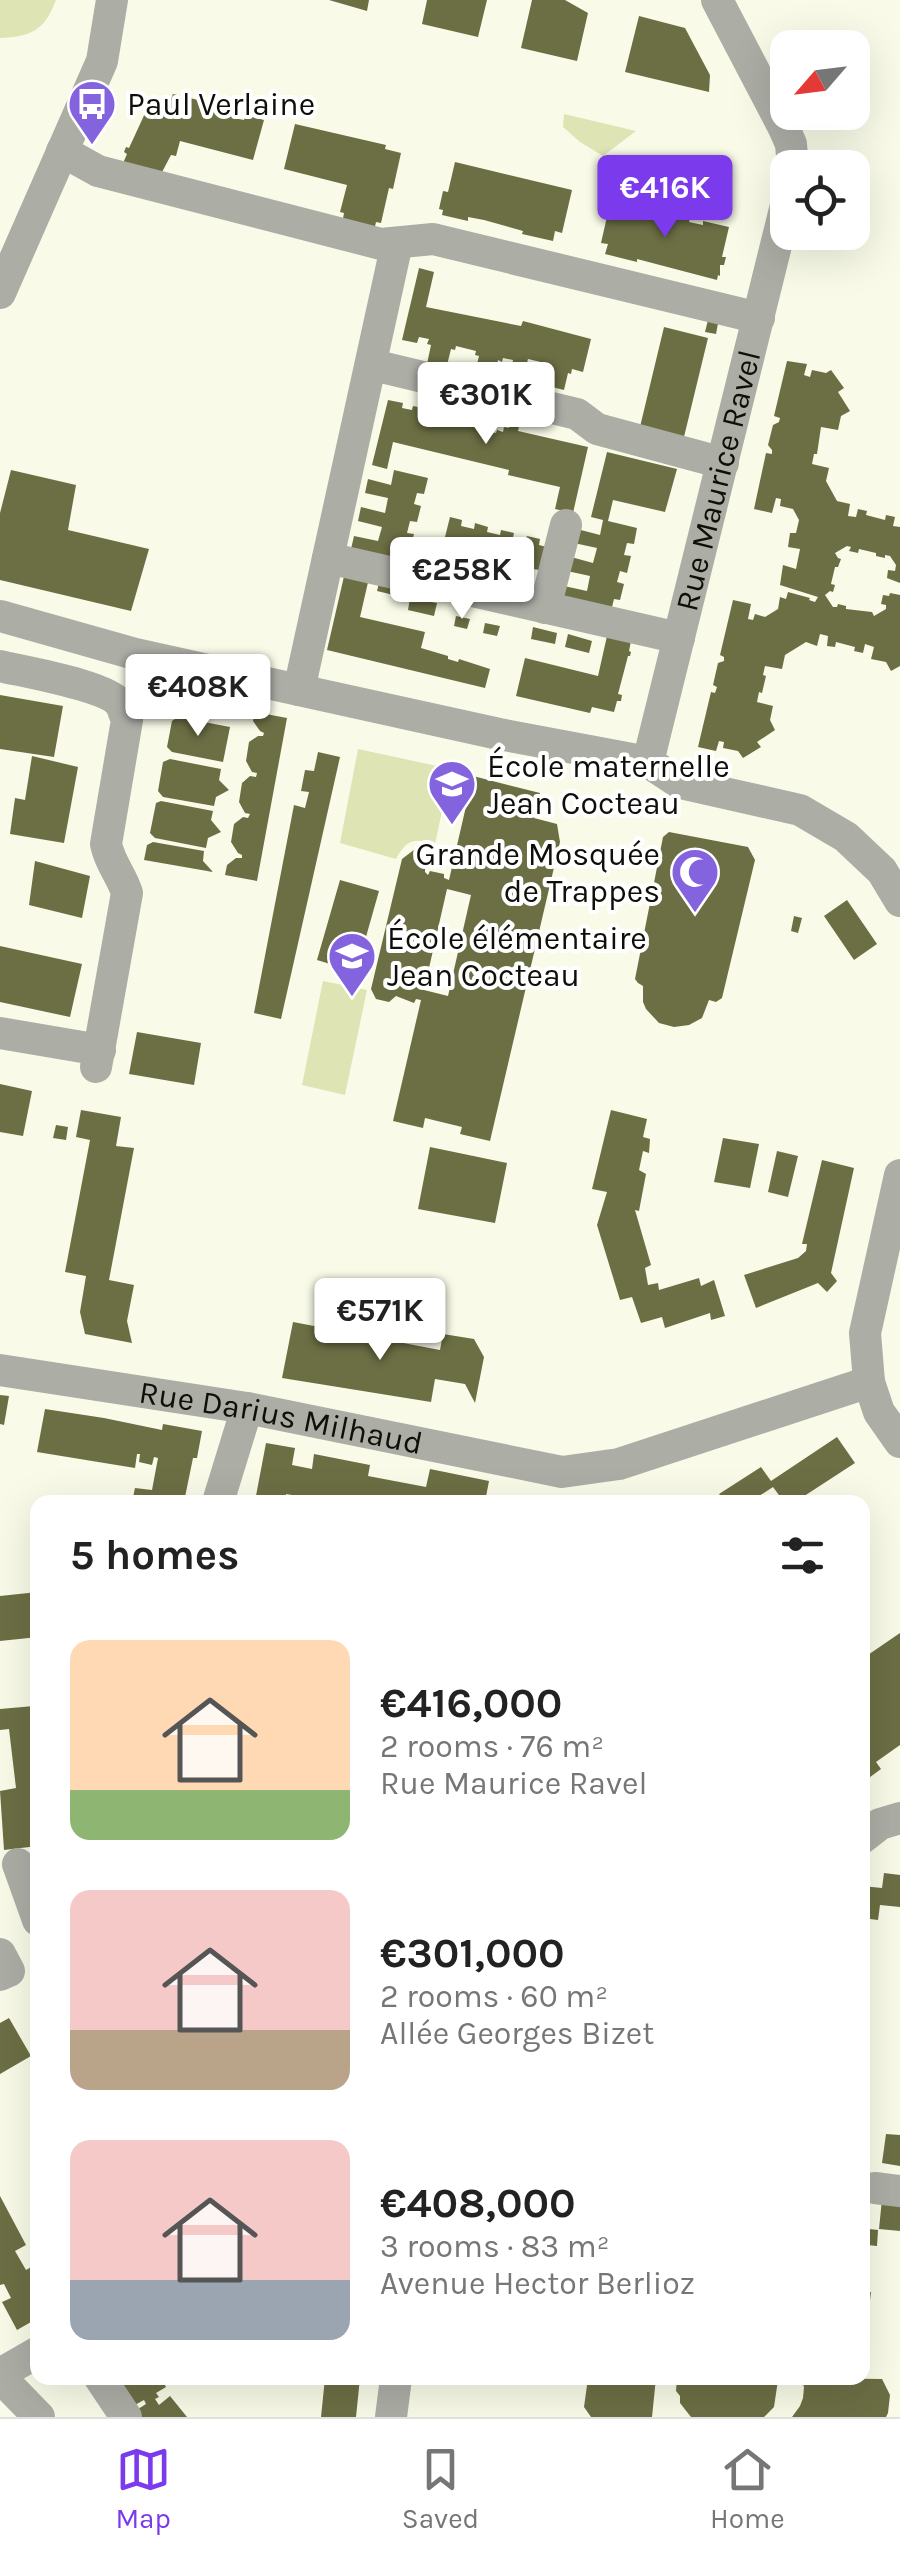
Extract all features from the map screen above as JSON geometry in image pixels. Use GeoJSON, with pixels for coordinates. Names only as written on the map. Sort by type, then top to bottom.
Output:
{"type":"FeatureCollection","features":[{"type":"Feature","properties":{"kind":"street"},"geometry":{"type":"LineString","coordinates":[[0,293],[102,61],[112,0]]}},
{"type":"Feature","properties":{"kind":"street"},"geometry":{"type":"LineString","coordinates":[[717,0],[792,150]]}},
{"type":"Feature","properties":{"kind":"street"},"geometry":{"type":"LineString","coordinates":[[62,151],[98,172],[382,244],[433,239],[759,318]]}},
{"type":"Feature","properties":{"kind":"street"},"geometry":{"type":"LineString","coordinates":[[299,690],[397,243]]}},
{"type":"Feature","properties":{"kind":"street","name":"Rue Maurice Ravel"},"geometry":{"type":"LineString","coordinates":[[648,762],[775,250]]}},
{"type":"Feature","properties":{"kind":"street"},"geometry":{"type":"LineString","coordinates":[[377,366],[578,414],[597,429],[723,463]]}},
{"type":"Feature","properties":{"kind":"street"},"geometry":{"type":"LineString","coordinates":[[545,608],[566,525]]}},
{"type":"Feature","properties":{"kind":"street"},"geometry":{"type":"LineString","coordinates":[[328,558],[679,638]]}},
{"type":"Feature","properties":{"kind":"street"},"geometry":{"type":"LineString","coordinates":[[1,620],[135,654],[499,734],[648,762],[680,783],[800,810],[846,837],[882,872],[900,901]]}},
{"type":"Feature","properties":{"kind":"street"},"geometry":{"type":"LineString","coordinates":[[122,705],[128,694],[135,654]]}},
{"type":"Feature","properties":{"kind":"street"},"geometry":{"type":"LineString","coordinates":[[0,666],[94,688],[122,705],[126,720],[106,844],[110,862],[127,893],[98,1058],[0,1033]]}},
{"type":"Feature","properties":{"kind":"street"},"geometry":{"type":"LineString","coordinates":[[900,1175],[866,1332],[870,1382],[879,1412],[900,1442]]}},
{"type":"Feature","properties":{"kind":"street","name":"Rue Darius Milhaud"},"geometry":{"type":"LineString","coordinates":[[0,1370],[247,1408],[562,1472],[619,1464],[870,1382]]}},
{"type":"Feature","properties":{"kind":"street"},"geometry":{"type":"LineString","coordinates":[[220,1495],[247,1408]]}},
{"type":"Feature","properties":{"kind":"street"},"geometry":{"type":"LineString","coordinates":[[870,1832],[900,1818]]}},
{"type":"Feature","properties":{"kind":"street"},"geometry":{"type":"LineString","coordinates":[[18,1863],[30,1897]]}},
{"type":"Feature","properties":{"kind":"street"},"geometry":{"type":"LineString","coordinates":[[0,1954],[8,1971],[0,1976]]}},
{"type":"Feature","properties":{"kind":"street"},"geometry":{"type":"LineString","coordinates":[[30,2357],[0,2376],[39,2417]]}},
{"type":"Feature","properties":{"kind":"street"},"geometry":{"type":"LineString","coordinates":[[105,2385],[126,2417]]}},
{"type":"Feature","properties":{"kind":"street"},"geometry":{"type":"LineString","coordinates":[[392,2417],[395,2385]]}},
{"type":"Feature","properties":{"kind":"green space"},"geometry":{"type":"Polygon","coordinates":[[[0,0],[56,0],[36,30],[0,38],[0,0]]]}},
{"type":"Feature","properties":{"kind":"green space"},"geometry":{"type":"Polygon","coordinates":[[[564,114],[636,131],[603,156],[563,127],[564,114]]]}},
{"type":"Feature","properties":{"kind":"green space"},"geometry":{"type":"Polygon","coordinates":[[[358,749],[451,769],[435,844],[412,842],[396,859],[340,843],[358,749]]]}},
{"type":"Feature","properties":{"kind":"green space"},"geometry":{"type":"Polygon","coordinates":[[[323,981],[367,990],[345,1095],[302,1085],[323,981]]]}},
{"type":"Feature","properties":{"kind":"building"},"geometry":{"type":"Polygon","coordinates":[[[329,0],[369,0],[367,11],[329,0]]]}},
{"type":"Feature","properties":{"kind":"building"},"geometry":{"type":"Polygon","coordinates":[[[427,0],[487,0],[478,37],[422,24],[427,0]]]}},
{"type":"Feature","properties":{"kind":"building"},"geometry":{"type":"Polygon","coordinates":[[[532,0],[565,0],[588,13],[577,61],[521,48],[532,0]]]}},
{"type":"Feature","properties":{"kind":"building"},"geometry":{"type":"Polygon","coordinates":[[[639,16],[685,28],[710,75],[709,92],[625,72],[639,16]]]}},
{"type":"Feature","properties":{"kind":"building"},"geometry":{"type":"Polygon","coordinates":[[[173,94],[236,109],[234,118],[244,120],[245,115],[264,120],[253,160],[180,141],[176,156],[171,155],[161,174],[121,168],[126,147],[129,148],[153,96],[170,101],[173,94]]]}},
{"type":"Feature","properties":{"kind":"building"},"geometry":{"type":"Polygon","coordinates":[[[295,124],[386,145],[385,149],[401,153],[393,189],[389,188],[381,223],[376,222],[374,231],[342,224],[344,213],[340,212],[347,185],[284,169],[295,124]]]}},
{"type":"Feature","properties":{"kind":"building"},"geometry":{"type":"Polygon","coordinates":[[[455,162],[572,190],[562,233],[555,231],[553,241],[484,220],[442,215],[443,210],[439,209],[443,191],[448,192],[455,162]]]}},
{"type":"Feature","properties":{"kind":"building"},"geometry":{"type":"Polygon","coordinates":[[[611,199],[635,205],[634,210],[648,213],[649,208],[690,218],[689,222],[729,227],[720,276],[717,280],[605,254],[608,244],[601,243],[611,199]]]}},
{"type":"Feature","properties":{"kind":"building"},"geometry":{"type":"Polygon","coordinates":[[[419,268],[434,272],[426,307],[521,326],[523,321],[591,339],[583,372],[572,369],[564,390],[548,386],[552,369],[549,364],[528,359],[523,362],[519,379],[510,377],[513,360],[503,358],[502,362],[498,360],[494,380],[474,376],[479,356],[476,351],[456,346],[451,349],[446,369],[427,364],[429,339],[419,337],[417,343],[402,340],[419,268]]]}},
{"type":"Feature","properties":{"kind":"building"},"geometry":{"type":"Polygon","coordinates":[[[709,316],[719,318],[716,334],[705,332],[709,316]]]}},
{"type":"Feature","properties":{"kind":"building"},"geometry":{"type":"Polygon","coordinates":[[[664,327],[708,338],[683,441],[639,431],[664,327]]]}},
{"type":"Feature","properties":{"kind":"building"},"geometry":{"type":"Polygon","coordinates":[[[787,361],[807,364],[804,375],[810,377],[812,370],[831,370],[844,388],[838,392],[850,411],[841,416],[838,430],[821,427],[812,464],[829,468],[826,481],[837,501],[850,504],[848,516],[856,517],[858,509],[885,520],[886,515],[895,517],[893,526],[900,527],[900,583],[887,578],[888,570],[895,571],[896,565],[890,556],[876,556],[859,549],[858,553],[849,551],[851,547],[847,546],[835,553],[841,559],[831,584],[835,585],[833,592],[825,595],[833,607],[838,604],[846,609],[872,612],[874,616],[886,609],[881,604],[883,595],[900,595],[900,666],[891,671],[886,662],[871,659],[874,647],[865,644],[863,653],[836,642],[835,647],[827,646],[828,636],[820,634],[817,646],[806,642],[785,655],[782,669],[765,666],[766,676],[757,702],[773,706],[770,720],[775,730],[757,742],[761,747],[743,758],[738,751],[723,748],[724,742],[719,741],[716,751],[698,747],[711,692],[715,693],[717,687],[713,685],[718,663],[724,661],[720,655],[733,600],[751,604],[748,619],[753,620],[755,614],[765,617],[778,609],[780,597],[786,599],[788,592],[815,602],[818,597],[780,585],[783,565],[796,569],[800,549],[788,547],[790,533],[796,533],[799,520],[793,509],[780,506],[781,499],[776,498],[772,513],[754,509],[766,453],[772,454],[768,445],[773,425],[780,418],[774,416],[787,361]]]}},
{"type":"Feature","properties":{"kind":"building"},"geometry":{"type":"Polygon","coordinates":[[[388,400],[403,403],[402,408],[436,411],[435,415],[445,417],[444,421],[455,423],[460,420],[464,400],[484,405],[479,425],[482,430],[496,433],[509,428],[512,411],[522,414],[518,431],[588,447],[573,513],[555,509],[560,487],[508,475],[509,470],[393,442],[387,469],[372,465],[388,400]]]}},
{"type":"Feature","properties":{"kind":"building"},"geometry":{"type":"Polygon","coordinates":[[[607,452],[677,469],[665,512],[613,500],[608,521],[637,528],[634,544],[627,543],[624,555],[631,556],[627,573],[620,571],[617,582],[624,584],[620,600],[614,599],[611,611],[561,599],[564,586],[587,591],[590,576],[567,571],[571,557],[593,563],[597,548],[574,543],[577,529],[600,535],[603,520],[591,517],[607,452]]]}},
{"type":"Feature","properties":{"kind":"building"},"geometry":{"type":"Polygon","coordinates":[[[11,470],[76,485],[68,530],[149,549],[131,611],[0,580],[0,513],[11,470]]]}},
{"type":"Feature","properties":{"kind":"building"},"geometry":{"type":"Polygon","coordinates":[[[394,470],[428,478],[424,494],[417,493],[414,504],[421,506],[417,522],[410,521],[407,533],[414,534],[410,550],[404,548],[401,561],[351,549],[354,536],[378,541],[382,527],[358,521],[361,507],[385,513],[388,498],[365,493],[368,479],[391,485],[394,470]]]}},
{"type":"Feature","properties":{"kind":"building"},"geometry":{"type":"Polygon","coordinates":[[[450,517],[462,520],[461,526],[474,529],[475,523],[488,527],[487,532],[514,533],[513,538],[525,541],[527,536],[540,539],[539,545],[551,548],[545,571],[533,569],[527,591],[514,588],[520,565],[507,562],[502,585],[489,581],[494,559],[481,556],[476,579],[463,575],[468,553],[456,550],[450,572],[437,569],[450,517]]]}},
{"type":"Feature","properties":{"kind":"building"},"geometry":{"type":"Polygon","coordinates":[[[345,572],[369,578],[360,617],[425,632],[421,648],[490,669],[485,688],[327,650],[345,572]]]}},
{"type":"Feature","properties":{"kind":"building"},"geometry":{"type":"Polygon","coordinates":[[[380,579],[405,585],[402,597],[377,591],[380,579]]]}},
{"type":"Feature","properties":{"kind":"building"},"geometry":{"type":"Polygon","coordinates":[[[410,598],[437,603],[434,616],[408,610],[410,598]]]}},
{"type":"Feature","properties":{"kind":"building"},"geometry":{"type":"Polygon","coordinates":[[[456,616],[470,619],[467,629],[454,626],[456,616]]]}},
{"type":"Feature","properties":{"kind":"building"},"geometry":{"type":"Polygon","coordinates":[[[485,623],[500,626],[497,636],[483,633],[485,623]]]}},
{"type":"Feature","properties":{"kind":"building"},"geometry":{"type":"Polygon","coordinates":[[[533,627],[557,633],[555,644],[531,639],[533,627]]]}},
{"type":"Feature","properties":{"kind":"building"},"geometry":{"type":"Polygon","coordinates":[[[568,634],[592,641],[589,653],[565,647],[568,634]]]}},
{"type":"Feature","properties":{"kind":"building"},"geometry":{"type":"Polygon","coordinates":[[[607,636],[631,641],[618,694],[622,695],[621,701],[617,701],[614,712],[592,707],[590,713],[516,696],[525,658],[598,676],[607,636]]]}},
{"type":"Feature","properties":{"kind":"building"},"geometry":{"type":"Polygon","coordinates":[[[179,689],[236,700],[232,719],[181,709],[175,705],[179,689]]]}},
{"type":"Feature","properties":{"kind":"building"},"geometry":{"type":"Polygon","coordinates":[[[0,695],[63,706],[54,757],[0,749],[0,695]]]}},
{"type":"Feature","properties":{"kind":"building"},"geometry":{"type":"Polygon","coordinates":[[[255,712],[287,718],[257,881],[225,875],[227,865],[242,858],[231,842],[234,824],[250,814],[245,813],[239,802],[242,783],[257,773],[252,772],[246,761],[249,742],[264,733],[253,721],[255,712]]]}},
{"type":"Feature","properties":{"kind":"building"},"geometry":{"type":"Polygon","coordinates":[[[178,717],[230,727],[223,762],[172,752],[167,747],[172,721],[178,717]]]}},
{"type":"Feature","properties":{"kind":"building"},"geometry":{"type":"Polygon","coordinates":[[[318,752],[340,757],[281,1019],[254,1013],[294,805],[305,808],[309,792],[301,791],[305,770],[314,771],[318,752]]]}},
{"type":"Feature","properties":{"kind":"building"},"geometry":{"type":"Polygon","coordinates":[[[32,756],[78,767],[64,843],[10,834],[15,798],[25,800],[32,756]]]}},
{"type":"Feature","properties":{"kind":"building"},"geometry":{"type":"Polygon","coordinates":[[[170,759],[221,769],[219,780],[229,790],[216,797],[214,806],[163,797],[158,791],[163,762],[170,759]]]}},
{"type":"Feature","properties":{"kind":"building"},"geometry":{"type":"Polygon","coordinates":[[[473,776],[540,793],[534,818],[557,824],[560,842],[490,1141],[460,1134],[462,1127],[425,1118],[423,1128],[393,1121],[421,1000],[414,1003],[396,996],[389,1002],[376,999],[371,989],[402,859],[419,846],[425,855],[425,872],[444,874],[449,880],[473,776]],[[447,889],[424,990],[448,996],[471,895],[447,889]]]}},
{"type":"Feature","properties":{"kind":"building"},"geometry":{"type":"Polygon","coordinates":[[[156,803],[213,811],[211,820],[221,832],[208,838],[206,848],[155,838],[150,833],[156,803]]]}},
{"type":"Feature","properties":{"kind":"building","name":"Grande Mosquée de Trappes"},"geometry":{"type":"Polygon","coordinates":[[[669,832],[748,847],[755,860],[722,998],[716,1002],[709,1000],[702,1018],[674,1027],[659,1023],[646,1009],[643,986],[635,979],[663,837],[669,832]]]}},
{"type":"Feature","properties":{"kind":"building"},"geometry":{"type":"Polygon","coordinates":[[[153,842],[204,851],[203,861],[213,872],[144,860],[147,845],[153,842]]]}},
{"type":"Feature","properties":{"kind":"building"},"geometry":{"type":"Polygon","coordinates":[[[35,861],[90,876],[82,918],[29,905],[35,861]]]}},
{"type":"Feature","properties":{"kind":"building"},"geometry":{"type":"Polygon","coordinates":[[[340,880],[379,891],[356,972],[317,960],[340,880]]]}},
{"type":"Feature","properties":{"kind":"building"},"geometry":{"type":"Polygon","coordinates":[[[847,900],[877,944],[854,960],[824,916],[847,900]]]}},
{"type":"Feature","properties":{"kind":"building"},"geometry":{"type":"Polygon","coordinates":[[[794,916],[802,918],[798,933],[791,931],[794,916]]]}},
{"type":"Feature","properties":{"kind":"building"},"geometry":{"type":"Polygon","coordinates":[[[0,946],[82,964],[70,1017],[0,1002],[0,946]]]}},
{"type":"Feature","properties":{"kind":"building"},"geometry":{"type":"Polygon","coordinates":[[[137,1032],[201,1043],[194,1085],[129,1074],[137,1032]]]}},
{"type":"Feature","properties":{"kind":"building"},"geometry":{"type":"Polygon","coordinates":[[[0,1084],[32,1091],[23,1136],[0,1132],[0,1084]]]}},
{"type":"Feature","properties":{"kind":"building"},"geometry":{"type":"Polygon","coordinates":[[[81,1110],[121,1117],[116,1146],[134,1148],[109,1280],[134,1285],[127,1321],[132,1343],[85,1334],[80,1312],[86,1276],[65,1272],[90,1140],[76,1137],[81,1110]]]}},
{"type":"Feature","properties":{"kind":"building"},"geometry":{"type":"Polygon","coordinates":[[[611,1110],[647,1119],[643,1137],[650,1139],[649,1153],[643,1151],[639,1170],[646,1174],[639,1211],[635,1210],[651,1265],[645,1268],[648,1285],[658,1283],[659,1290],[699,1278],[701,1286],[714,1280],[725,1316],[711,1320],[710,1313],[665,1328],[662,1317],[641,1323],[632,1297],[620,1300],[597,1225],[607,1192],[592,1189],[611,1110]]]}},
{"type":"Feature","properties":{"kind":"building"},"geometry":{"type":"Polygon","coordinates":[[[56,1125],[68,1127],[66,1140],[53,1138],[56,1125]]]}},
{"type":"Feature","properties":{"kind":"building"},"geometry":{"type":"Polygon","coordinates":[[[723,1138],[759,1144],[750,1188],[714,1182],[723,1138]]]}},
{"type":"Feature","properties":{"kind":"building"},"geometry":{"type":"Polygon","coordinates":[[[430,1147],[507,1163],[495,1223],[418,1209],[430,1147]]]}},
{"type":"Feature","properties":{"kind":"building"},"geometry":{"type":"Polygon","coordinates":[[[777,1151],[798,1156],[788,1197],[768,1192],[777,1151]]]}},
{"type":"Feature","properties":{"kind":"building"},"geometry":{"type":"Polygon","coordinates":[[[822,1160],[854,1168],[831,1273],[837,1281],[827,1292],[818,1283],[756,1308],[744,1275],[798,1258],[806,1251],[807,1244],[802,1244],[822,1160]]]}},
{"type":"Feature","properties":{"kind":"building"},"geometry":{"type":"Polygon","coordinates":[[[293,1322],[440,1350],[443,1334],[474,1339],[484,1357],[475,1403],[465,1384],[435,1379],[431,1402],[282,1378],[293,1322]]]}},
{"type":"Feature","properties":{"kind":"building"},"geometry":{"type":"Polygon","coordinates":[[[0,1395],[9,1396],[4,1425],[0,1424],[0,1395]]]}},
{"type":"Feature","properties":{"kind":"building"},"geometry":{"type":"Polygon","coordinates":[[[45,1409],[162,1430],[163,1424],[202,1431],[185,1495],[134,1495],[135,1488],[152,1490],[158,1458],[154,1457],[152,1465],[139,1462],[137,1454],[135,1468],[37,1452],[45,1409]]]}},
{"type":"Feature","properties":{"kind":"building"},"geometry":{"type":"Polygon","coordinates":[[[837,1437],[855,1463],[806,1495],[779,1495],[773,1487],[761,1495],[719,1494],[761,1467],[771,1481],[837,1437]]]}},
{"type":"Feature","properties":{"kind":"building"},"geometry":{"type":"Polygon","coordinates":[[[266,1443],[295,1448],[292,1465],[312,1469],[314,1454],[370,1465],[368,1476],[426,1487],[430,1469],[489,1481],[486,1495],[256,1495],[266,1443]]]}},
{"type":"Feature","properties":{"kind":"building"},"geometry":{"type":"Polygon","coordinates":[[[30,1593],[30,1638],[0,1641],[0,1596],[30,1593]]]}},
{"type":"Feature","properties":{"kind":"building"},"geometry":{"type":"Polygon","coordinates":[[[900,1633],[900,1745],[876,1762],[881,1769],[870,1777],[870,1654],[900,1633]]]}},
{"type":"Feature","properties":{"kind":"building"},"geometry":{"type":"Polygon","coordinates":[[[30,1706],[30,1847],[4,1850],[0,1791],[16,1788],[9,1729],[0,1730],[0,1709],[30,1706]]]}},
{"type":"Feature","properties":{"kind":"building"},"geometry":{"type":"Polygon","coordinates":[[[884,1873],[900,1875],[900,1907],[880,1905],[878,1920],[870,1919],[870,1887],[882,1888],[884,1873]]]}},
{"type":"Feature","properties":{"kind":"building"},"geometry":{"type":"Polygon","coordinates":[[[9,2018],[30,2057],[0,2074],[0,2023],[9,2018]]]}},
{"type":"Feature","properties":{"kind":"building"},"geometry":{"type":"Polygon","coordinates":[[[886,2134],[900,2135],[900,2166],[882,2163],[886,2134]]]}},
{"type":"Feature","properties":{"kind":"building"},"geometry":{"type":"Polygon","coordinates":[[[0,2196],[26,2245],[15,2251],[26,2270],[30,2268],[30,2323],[17,2330],[2,2302],[11,2298],[4,2284],[0,2285],[0,2196]]]}},
{"type":"Feature","properties":{"kind":"building"},"geometry":{"type":"Polygon","coordinates":[[[882,2199],[900,2201],[900,2231],[879,2229],[882,2199]]]}},
{"type":"Feature","properties":{"kind":"building"},"geometry":{"type":"Polygon","coordinates":[[[870,2229],[878,2230],[877,2246],[870,2245],[870,2229]]]}},
{"type":"Feature","properties":{"kind":"building"},"geometry":{"type":"Polygon","coordinates":[[[870,2379],[882,2379],[890,2395],[888,2413],[886,2417],[792,2417],[800,2406],[804,2387],[870,2385],[870,2379]]]}},
{"type":"Feature","properties":{"kind":"building"},"geometry":{"type":"Polygon","coordinates":[[[118,2385],[165,2385],[156,2393],[159,2405],[170,2396],[187,2417],[142,2417],[138,2409],[146,2404],[144,2400],[131,2407],[118,2385]]]}},
{"type":"Feature","properties":{"kind":"building"},"geometry":{"type":"Polygon","coordinates":[[[324,2385],[359,2385],[356,2417],[321,2417],[324,2385]]]}},
{"type":"Feature","properties":{"kind":"building"},"geometry":{"type":"Polygon","coordinates":[[[587,2385],[655,2385],[652,2417],[591,2417],[584,2407],[587,2385]]]}},
{"type":"Feature","properties":{"kind":"building"},"geometry":{"type":"Polygon","coordinates":[[[676,2385],[777,2385],[774,2407],[764,2417],[691,2417],[676,2385]]]}},
{"type":"Feature","properties":{"kind":"place","name":"Paul Verlaine"},"geometry":{"type":"Point","coordinates":[92,146]}},
{"type":"Feature","properties":{"kind":"place","name":"École maternelle Jean Cocteau"},"geometry":{"type":"Point","coordinates":[452,826]}},
{"type":"Feature","properties":{"kind":"place","name":"Grande Mosquée de Trappes"},"geometry":{"type":"Point","coordinates":[695,914]}},
{"type":"Feature","properties":{"kind":"place","name":"École élémentaire Jean Cocteau"},"geometry":{"type":"Point","coordinates":[352,998]}}]}
